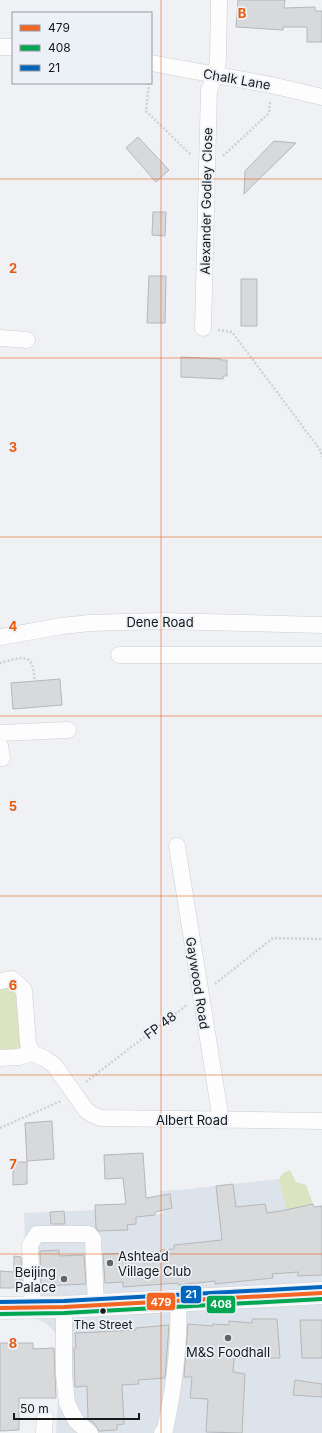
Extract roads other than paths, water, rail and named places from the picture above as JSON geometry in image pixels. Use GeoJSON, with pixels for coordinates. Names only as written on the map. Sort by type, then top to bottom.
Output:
{"type":"FeatureCollection","features":[{"type":"Feature","properties":{"kind":"highway"},"geometry":{"type":"LineString","coordinates":[[0,1308],[64,1307],[322,1293]]}},
{"type":"Feature","properties":{"kind":"street","name":"Alexander Godley Close"},"geometry":{"type":"LineString","coordinates":[[203,328],[209,90],[215,76],[218,60],[218,0]]}},
{"type":"Feature","properties":{"kind":"street"},"geometry":{"type":"LineString","coordinates":[[0,46],[12,47]]}},
{"type":"Feature","properties":{"kind":"street","name":"Chalk Lane"},"geometry":{"type":"LineString","coordinates":[[152,64],[215,76],[271,84],[322,97]]}},
{"type":"Feature","properties":{"kind":"street"},"geometry":{"type":"LineString","coordinates":[[0,338],[27,340]]}},
{"type":"Feature","properties":{"kind":"street","name":"Dene Road"},"geometry":{"type":"LineString","coordinates":[[0,637],[62,626],[121,622],[160,621],[322,625]]}},
{"type":"Feature","properties":{"kind":"street"},"geometry":{"type":"LineString","coordinates":[[118,655],[322,655]]}},
{"type":"Feature","properties":{"kind":"street"},"geometry":{"type":"LineString","coordinates":[[0,733],[68,730]]}},
{"type":"Feature","properties":{"kind":"street","name":"Gaywood Road"},"geometry":{"type":"LineString","coordinates":[[177,846],[221,1120]]}},
{"type":"Feature","properties":{"kind":"street"},"geometry":{"type":"LineString","coordinates":[[0,981],[12,979],[24,990],[28,1043],[32,1053],[19,1057],[0,1058]]}},
{"type":"Feature","properties":{"kind":"street","name":"Albert Road"},"geometry":{"type":"LineString","coordinates":[[32,1053],[44,1058],[54,1065],[86,1110],[101,1118],[322,1121]]}},
{"type":"Feature","properties":{"kind":"street"},"geometry":{"type":"LineString","coordinates":[[33,1308],[30,1244],[37,1234],[89,1234],[93,1239],[96,1305]]}},
{"type":"Feature","properties":{"kind":"street"},"geometry":{"type":"LineString","coordinates":[[162,1433],[165,1430],[172,1397],[179,1318],[178,1301]]}},
{"type":"Feature","properties":{"kind":"street"},"geometry":{"type":"LineString","coordinates":[[64,1307],[64,1375],[67,1403],[76,1421],[90,1433]]}},
{"type":"Feature","properties":{"kind":"street"},"geometry":{"type":"LineString","coordinates":[[44,1433],[46,1417]]}},
{"type":"Feature","properties":{"kind":"place","name":"Ashtead Village Club"},"geometry":{"type":"Point","coordinates":[110,1263]}},
{"type":"Feature","properties":{"kind":"place","name":"Beijing Palace"},"geometry":{"type":"Point","coordinates":[64,1279]}},
{"type":"Feature","properties":{"kind":"place","name":"The Street"},"geometry":{"type":"Point","coordinates":[103,1311]}},
{"type":"Feature","properties":{"kind":"place","name":"M&S Foodhall"},"geometry":{"type":"Point","coordinates":[228,1338]}}]}
